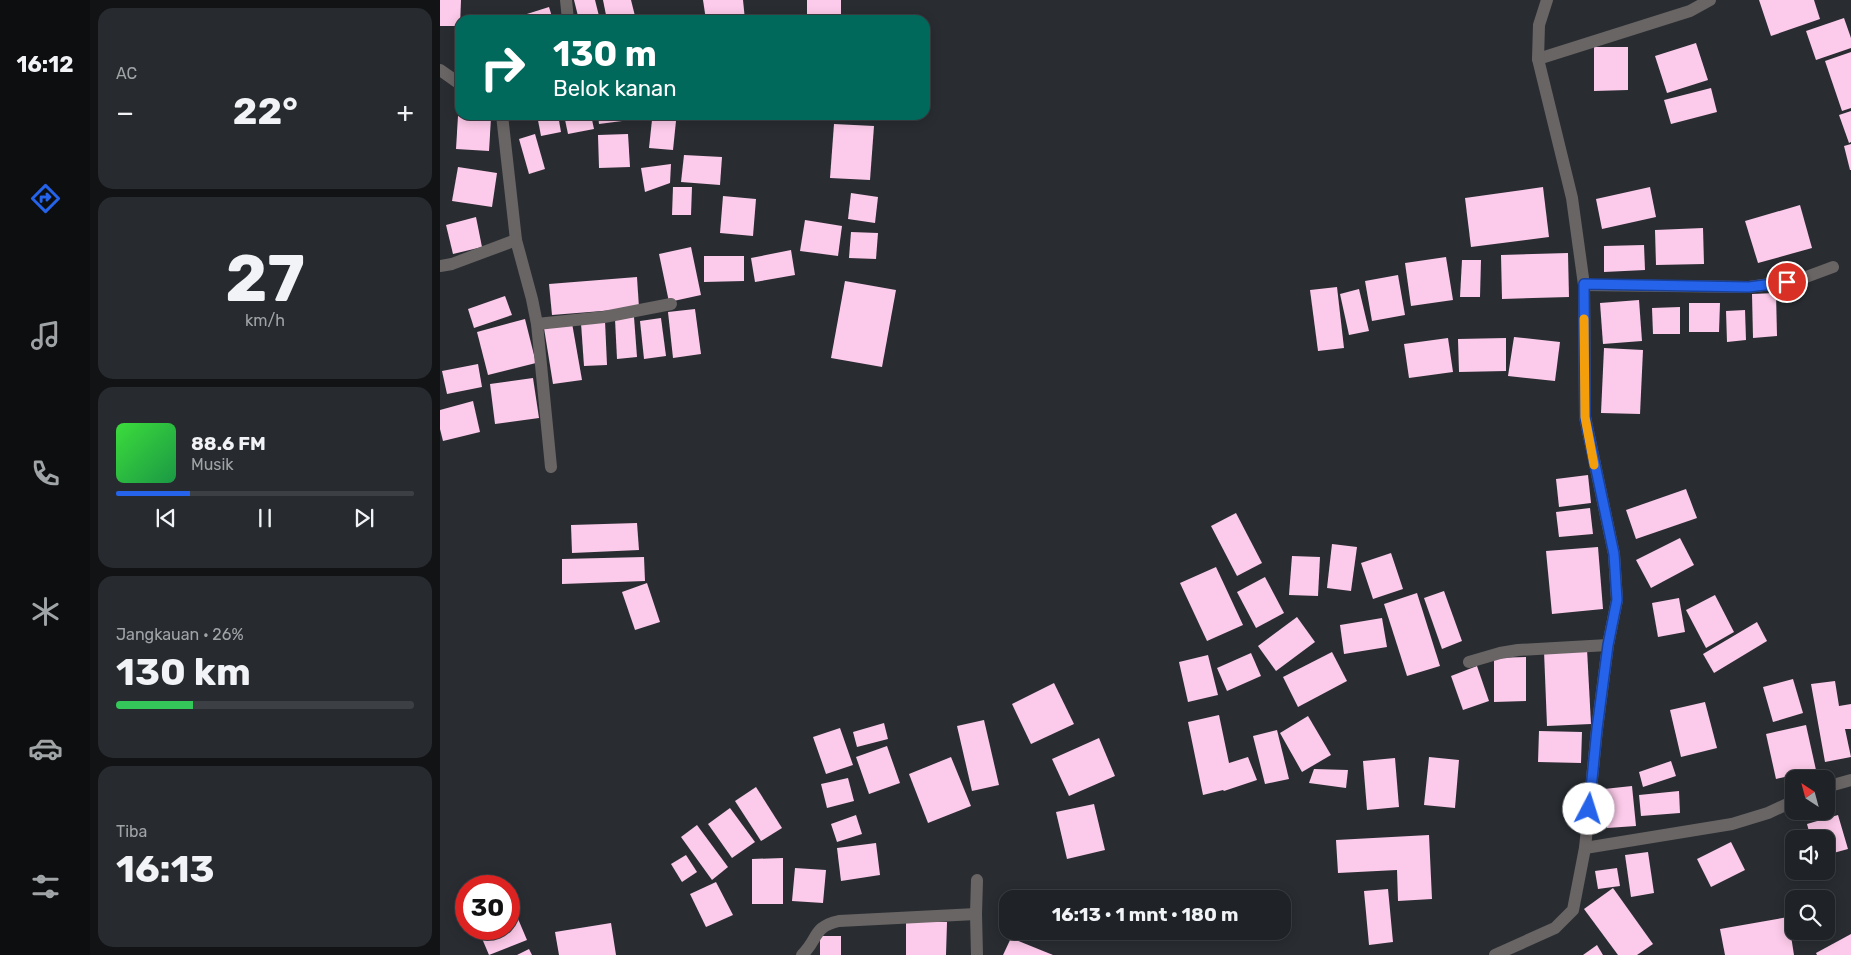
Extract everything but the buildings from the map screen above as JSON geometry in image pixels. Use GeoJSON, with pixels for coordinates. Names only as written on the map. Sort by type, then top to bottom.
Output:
{"type":"FeatureCollection","features":[{"type":"Feature","properties":{"kind":"street"},"geometry":{"type":"LineString","coordinates":[[566,0],[568,15]]}},
{"type":"Feature","properties":{"kind":"street"},"geometry":{"type":"LineString","coordinates":[[1495,955],[1555,928],[1573,910],[1585,848],[1597,729],[1608,645],[1617,600],[1614,554],[1585,417],[1584,284],[1572,198],[1538,59],[1539,25],[1546,0]]}},
{"type":"Feature","properties":{"kind":"street"},"geometry":{"type":"LineString","coordinates":[[1538,59],[1690,11],[1710,0]]}},
{"type":"Feature","properties":{"kind":"street"},"geometry":{"type":"LineString","coordinates":[[440,70],[455,80]]}},
{"type":"Feature","properties":{"kind":"street"},"geometry":{"type":"LineString","coordinates":[[503,120],[516,240],[537,324],[551,467]]}},
{"type":"Feature","properties":{"kind":"street"},"geometry":{"type":"LineString","coordinates":[[440,266],[452,264],[516,240]]}},
{"type":"Feature","properties":{"kind":"street"},"geometry":{"type":"LineString","coordinates":[[1584,284],[1749,287],[1798,280],[1833,267]]}},
{"type":"Feature","properties":{"kind":"street"},"geometry":{"type":"LineString","coordinates":[[537,324],[604,317],[671,304]]}},
{"type":"Feature","properties":{"kind":"street"},"geometry":{"type":"LineString","coordinates":[[1469,662],[1518,650],[1608,645]]}},
{"type":"Feature","properties":{"kind":"street"},"geometry":{"type":"LineString","coordinates":[[1835,784],[1851,780]]}},
{"type":"Feature","properties":{"kind":"street"},"geometry":{"type":"LineString","coordinates":[[1585,848],[1732,824],[1768,813],[1785,805]]}},
{"type":"Feature","properties":{"kind":"street"},"geometry":{"type":"LineString","coordinates":[[977,880],[977,955]]}},
{"type":"Feature","properties":{"kind":"street"},"geometry":{"type":"LineString","coordinates":[[802,955],[809,948],[817,932],[826,924],[839,921],[976,914]]}},
{"type":"Feature","properties":{"kind":"slow traffic"},"geometry":{"type":"LineString","coordinates":[[1584,319],[1585,417],[1594,465]]}},
{"type":"Feature","properties":{"kind":"route"},"geometry":{"type":"LineString","coordinates":[[1589,809],[1608,645],[1617,600],[1614,554],[1585,417],[1584,284],[1723,285],[1749,287],[1787,282]]}}]}
